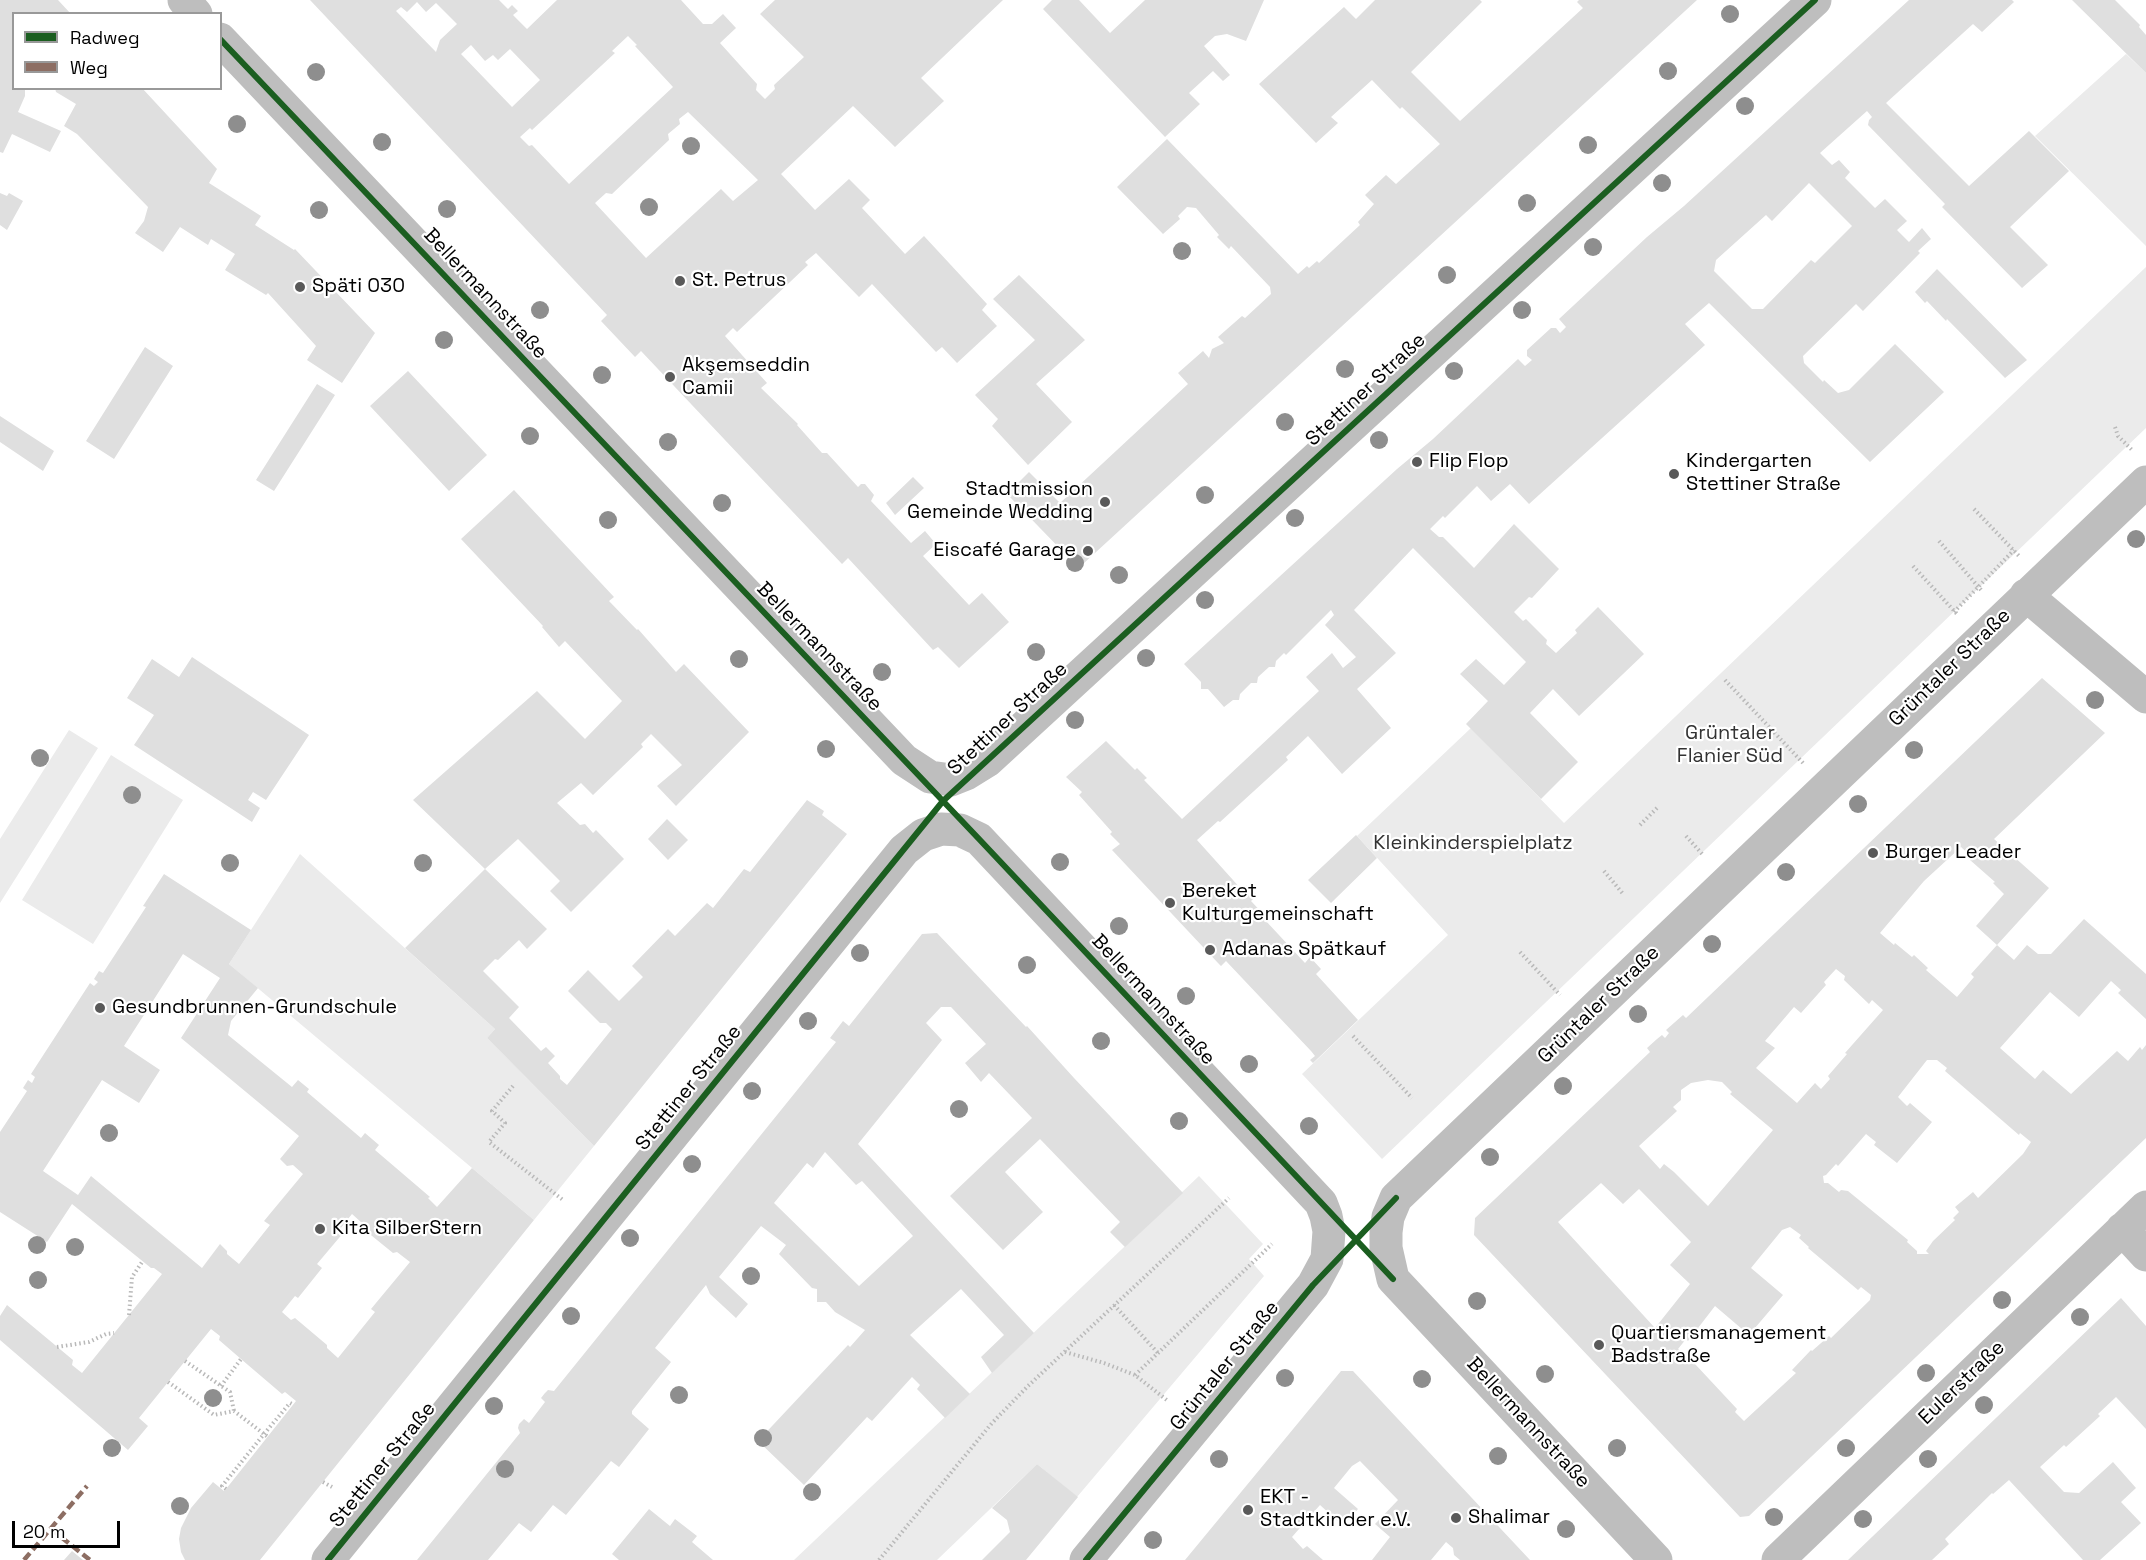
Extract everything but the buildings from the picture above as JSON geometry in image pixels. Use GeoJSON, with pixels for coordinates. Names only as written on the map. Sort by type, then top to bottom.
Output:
{"type":"FeatureCollection","features":[{"type":"Feature","properties":{"kind":"street"},"geometry":{"type":"LineString","coordinates":[[184,0],[194,12]]}},
{"type":"Feature","properties":{"kind":"street","name":"Stettiner Straße"},"geometry":{"type":"LineString","coordinates":[[904,760],[925,775],[941,780],[959,777],[987,761],[1815,0]]}},
{"type":"Feature","properties":{"kind":"street","name":"Bellermannstraße"},"geometry":{"type":"LineString","coordinates":[[222,41],[904,760]]}},
{"type":"Feature","properties":{"kind":"street","name":"Grüntaler Straße"},"geometry":{"type":"LineString","coordinates":[[1396,1198],[1980,640],[2024,597],[2143,470]]}},
{"type":"Feature","properties":{"kind":"street"},"geometry":{"type":"LineString","coordinates":[[2024,597],[2146,697]]}},
{"type":"Feature","properties":{"kind":"street","name":"Stettiner Straße"},"geometry":{"type":"LineString","coordinates":[[328,1560],[903,850],[932,830],[960,830],[979,839]]}},
{"type":"Feature","properties":{"kind":"street","name":"Bellermannstraße"},"geometry":{"type":"LineString","coordinates":[[979,839],[1321,1203]]}},
{"type":"Feature","properties":{"kind":"street","name":"Bellermannstraße"},"geometry":{"type":"LineString","coordinates":[[1396,1198],[1388,1217],[1386,1232],[1386,1248],[1393,1279],[1656,1560]]}},
{"type":"Feature","properties":{"kind":"street","name":"Grüntaler Straße"},"geometry":{"type":"LineString","coordinates":[[1086,1560],[1313,1285],[1327,1259],[1329,1245],[1329,1231],[1321,1203]]}},
{"type":"Feature","properties":{"kind":"street","name":"Eulerstraße"},"geometry":{"type":"LineString","coordinates":[[1778,1560],[2146,1207]]}},
{"type":"Feature","properties":{"kind":"street"},"geometry":{"type":"LineString","coordinates":[[2122,1229],[2146,1255]]}},
{"type":"Feature","properties":{"kind":"path"},"geometry":{"type":"LineString","coordinates":[[2115,427],[2118,436],[2143,470]]}},
{"type":"Feature","properties":{"kind":"path"},"geometry":{"type":"LineString","coordinates":[[1939,541],[1978,587],[2024,597],[2014,550],[1974,509]]}},
{"type":"Feature","properties":{"kind":"path"},"geometry":{"type":"LineString","coordinates":[[1954,612],[2014,550]]}},
{"type":"Feature","properties":{"kind":"path"},"geometry":{"type":"LineString","coordinates":[[1913,566],[1980,640]]}},
{"type":"Feature","properties":{"kind":"path"},"geometry":{"type":"LineString","coordinates":[[1725,680],[1826,787]]}},
{"type":"Feature","properties":{"kind":"path"},"geometry":{"type":"LineString","coordinates":[[1640,825],[1658,807]]}},
{"type":"Feature","properties":{"kind":"path"},"geometry":{"type":"LineString","coordinates":[[1604,871],[1624,895]]}},
{"type":"Feature","properties":{"kind":"path"},"geometry":{"type":"LineString","coordinates":[[1520,952],[1584,1020]]}},
{"type":"Feature","properties":{"kind":"path"},"geometry":{"type":"LineString","coordinates":[[1353,1036],[1412,1098]]}},
{"type":"Feature","properties":{"kind":"path"},"geometry":{"type":"LineString","coordinates":[[513,1086],[492,1111],[505,1123],[489,1142],[563,1200]]}},
{"type":"Feature","properties":{"kind":"path"},"geometry":{"type":"LineString","coordinates":[[879,1560],[992,1423],[1064,1352],[1229,1198]]}},
{"type":"Feature","properties":{"kind":"path"},"geometry":{"type":"LineString","coordinates":[[1135,1375],[1272,1244]]}},
{"type":"Feature","properties":{"kind":"path"},"geometry":{"type":"LineString","coordinates":[[129,1315],[132,1277],[142,1262]]}},
{"type":"Feature","properties":{"kind":"path"},"geometry":{"type":"LineString","coordinates":[[1114,1305],[1158,1353]]}},
{"type":"Feature","properties":{"kind":"path"},"geometry":{"type":"LineString","coordinates":[[57,1347],[89,1342],[114,1333]]}},
{"type":"Feature","properties":{"kind":"path"},"geometry":{"type":"LineString","coordinates":[[1064,1352],[1104,1363],[1135,1375],[1168,1401]]}},
{"type":"Feature","properties":{"kind":"path"},"geometry":{"type":"LineString","coordinates":[[221,1386],[241,1359]]}},
{"type":"Feature","properties":{"kind":"path"},"geometry":{"type":"LineString","coordinates":[[185,1361],[230,1392],[234,1411],[266,1436]]}},
{"type":"Feature","properties":{"kind":"path"},"geometry":{"type":"LineString","coordinates":[[168,1382],[214,1415],[234,1411]]}},
{"type":"Feature","properties":{"kind":"path"},"geometry":{"type":"LineString","coordinates":[[226,1490],[222,1486],[266,1436],[290,1403],[294,1405]]}},
{"type":"Feature","properties":{"kind":"path"},"geometry":{"type":"LineString","coordinates":[[323,1482],[332,1487]]}},
{"type":"Feature","properties":{"kind":"green space"},"geometry":{"type":"Polygon","coordinates":[[[2126,54],[2146,73],[2146,246],[2035,136],[2126,54]]]}},
{"type":"Feature","properties":{"kind":"green space","name":"Grüntaler Flanier Süd"},"geometry":{"type":"Polygon","coordinates":[[[2146,267],[2146,428],[1382,1159],[1302,1074],[1448,935],[1357,836],[1471,728],[1564,823],[2146,267]]]}},
{"type":"Feature","properties":{"kind":"green space"},"geometry":{"type":"Polygon","coordinates":[[[69,730],[98,748],[0,903],[0,839],[69,730]]]}},
{"type":"Feature","properties":{"kind":"green space"},"geometry":{"type":"Polygon","coordinates":[[[111,755],[183,800],[93,944],[22,900],[111,755]]]}},
{"type":"Feature","properties":{"kind":"green space"},"geometry":{"type":"Polygon","coordinates":[[[300,854],[495,1029],[487,1038],[594,1146],[534,1220],[229,964],[300,854]]]}},
{"type":"Feature","properties":{"kind":"green space"},"geometry":{"type":"Polygon","coordinates":[[[1199,1176],[1263,1244],[1249,1259],[1264,1276],[1077,1497],[1037,1464],[937,1560],[794,1560],[1199,1176]]]}},
{"type":"Feature","properties":{"kind":"marked path"},"geometry":{"type":"LineString","coordinates":[[24,1560],[87,1486]]}},
{"type":"Feature","properties":{"kind":"marked path"},"geometry":{"type":"LineString","coordinates":[[51,1529],[90,1560]]}},
{"type":"Feature","properties":{"kind":"cycle path"},"geometry":{"type":"LineString","coordinates":[[328,1560],[943,801],[1815,0]]}},
{"type":"Feature","properties":{"kind":"cycle path"},"geometry":{"type":"LineString","coordinates":[[222,41],[1393,1279]]}},
{"type":"Feature","properties":{"kind":"cycle path"},"geometry":{"type":"LineString","coordinates":[[1086,1560],[1313,1285],[1396,1198]]}},
{"type":"Feature","properties":{"kind":"place","name":"St. Petrus"},"geometry":{"type":"Point","coordinates":[680,281]}},
{"type":"Feature","properties":{"kind":"place","name":"Späti 030"},"geometry":{"type":"Point","coordinates":[300,287]}},
{"type":"Feature","properties":{"kind":"place","name":"Akşemseddin Camii"},"geometry":{"type":"Point","coordinates":[670,377]}},
{"type":"Feature","properties":{"kind":"place","name":"Flip Flop"},"geometry":{"type":"Point","coordinates":[1417,462]}},
{"type":"Feature","properties":{"kind":"place","name":"Kindergarten Stettiner Straße"},"geometry":{"type":"Point","coordinates":[1674,474]}},
{"type":"Feature","properties":{"kind":"place","name":"Stadtmission Gemeinde Wedding"},"geometry":{"type":"Point","coordinates":[1105,502]}},
{"type":"Feature","properties":{"kind":"place","name":"Eiscafé Garage"},"geometry":{"type":"Point","coordinates":[1088,551]}},
{"type":"Feature","properties":{"kind":"place","name":"Burger Leader"},"geometry":{"type":"Point","coordinates":[1873,853]}},
{"type":"Feature","properties":{"kind":"place","name":"Bereket Kulturgemeinschaft"},"geometry":{"type":"Point","coordinates":[1170,903]}},
{"type":"Feature","properties":{"kind":"place","name":"Adanas Spätkauf"},"geometry":{"type":"Point","coordinates":[1210,950]}},
{"type":"Feature","properties":{"kind":"place","name":"Gesundbrunnen-Grundschule"},"geometry":{"type":"Point","coordinates":[100,1008]}},
{"type":"Feature","properties":{"kind":"place","name":"Kita SilberStern"},"geometry":{"type":"Point","coordinates":[320,1229]}},
{"type":"Feature","properties":{"kind":"place","name":"Quartiersmanagement Badstraße"},"geometry":{"type":"Point","coordinates":[1599,1345]}},
{"type":"Feature","properties":{"kind":"place","name":"EKT - Stadtkinder e.V."},"geometry":{"type":"Point","coordinates":[1248,1510]}},
{"type":"Feature","properties":{"kind":"place","name":"Shalimar"},"geometry":{"type":"Point","coordinates":[1456,1518]}},
{"type":"Feature","properties":{"kind":"park label","name":"Kleinkinderspielplatz"},"geometry":{"type":"Point","coordinates":[1473,844]}}]}
